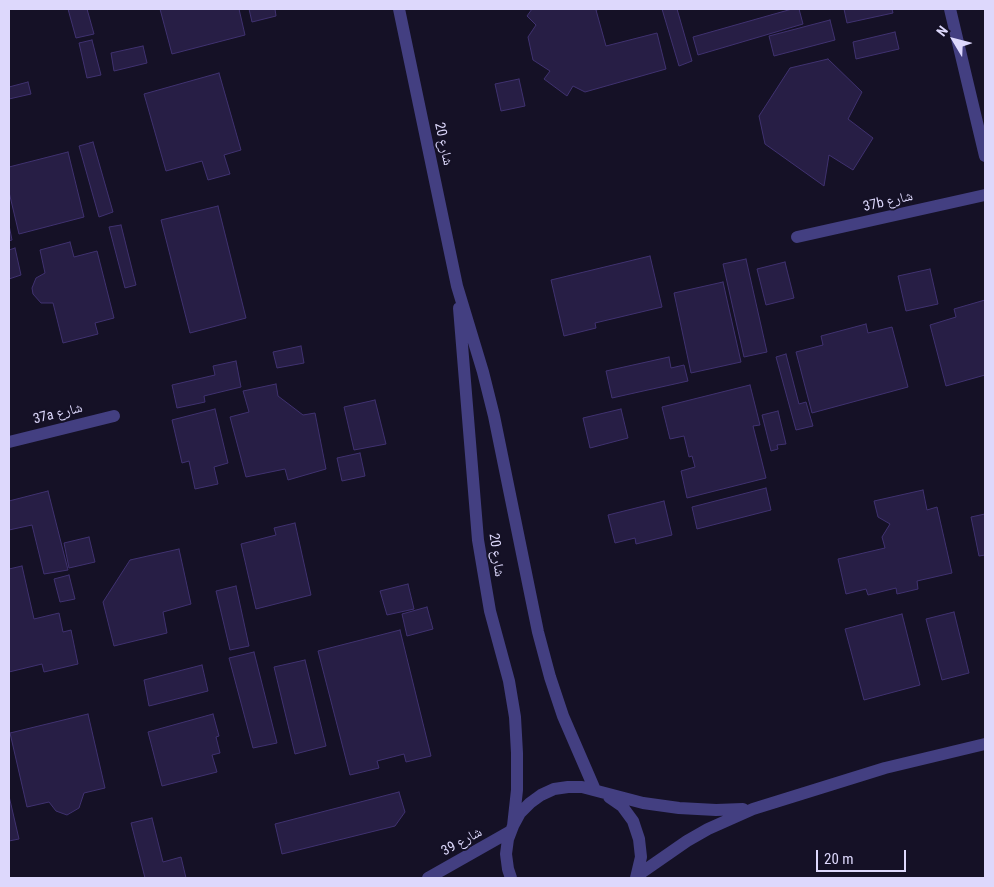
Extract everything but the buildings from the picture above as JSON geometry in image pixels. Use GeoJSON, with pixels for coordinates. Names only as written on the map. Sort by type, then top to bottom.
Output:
{"type":"FeatureCollection","features":[{"type":"Feature","properties":{"kind":"street","name":"شارع 20"},"geometry":{"type":"LineString","coordinates":[[399,9],[458,286],[474,338],[494,416],[538,632],[563,716],[601,792]]}},
{"type":"Feature","properties":{"kind":"street"},"geometry":{"type":"LineString","coordinates":[[950,9],[985,156]]}},
{"type":"Feature","properties":{"kind":"street","name":"37b شارع"},"geometry":{"type":"LineString","coordinates":[[797,237],[985,195]]}},
{"type":"Feature","properties":{"kind":"street","name":"شارع 20"},"geometry":{"type":"LineString","coordinates":[[458,286],[478,540],[490,611],[509,681],[515,717],[517,780],[512,828],[506,854],[511,878]]}},
{"type":"Feature","properties":{"kind":"street","name":"37a شارع"},"geometry":{"type":"LineString","coordinates":[[9,442],[114,416]]}},
{"type":"Feature","properties":{"kind":"street"},"geometry":{"type":"LineString","coordinates":[[637,877],[708,829],[753,809],[886,768],[985,744]]}},
{"type":"Feature","properties":{"kind":"street"},"geometry":{"type":"LineString","coordinates":[[512,828],[520,814],[530,803],[541,795],[568,787],[582,787],[643,803],[679,808],[753,809]]}},
{"type":"Feature","properties":{"kind":"street"},"geometry":{"type":"LineString","coordinates":[[601,792],[622,806],[633,821],[640,838],[641,857],[637,877]]}},
{"type":"Feature","properties":{"kind":"street","name":"شارع 39"},"geometry":{"type":"LineString","coordinates":[[428,878],[512,828]]}}]}
